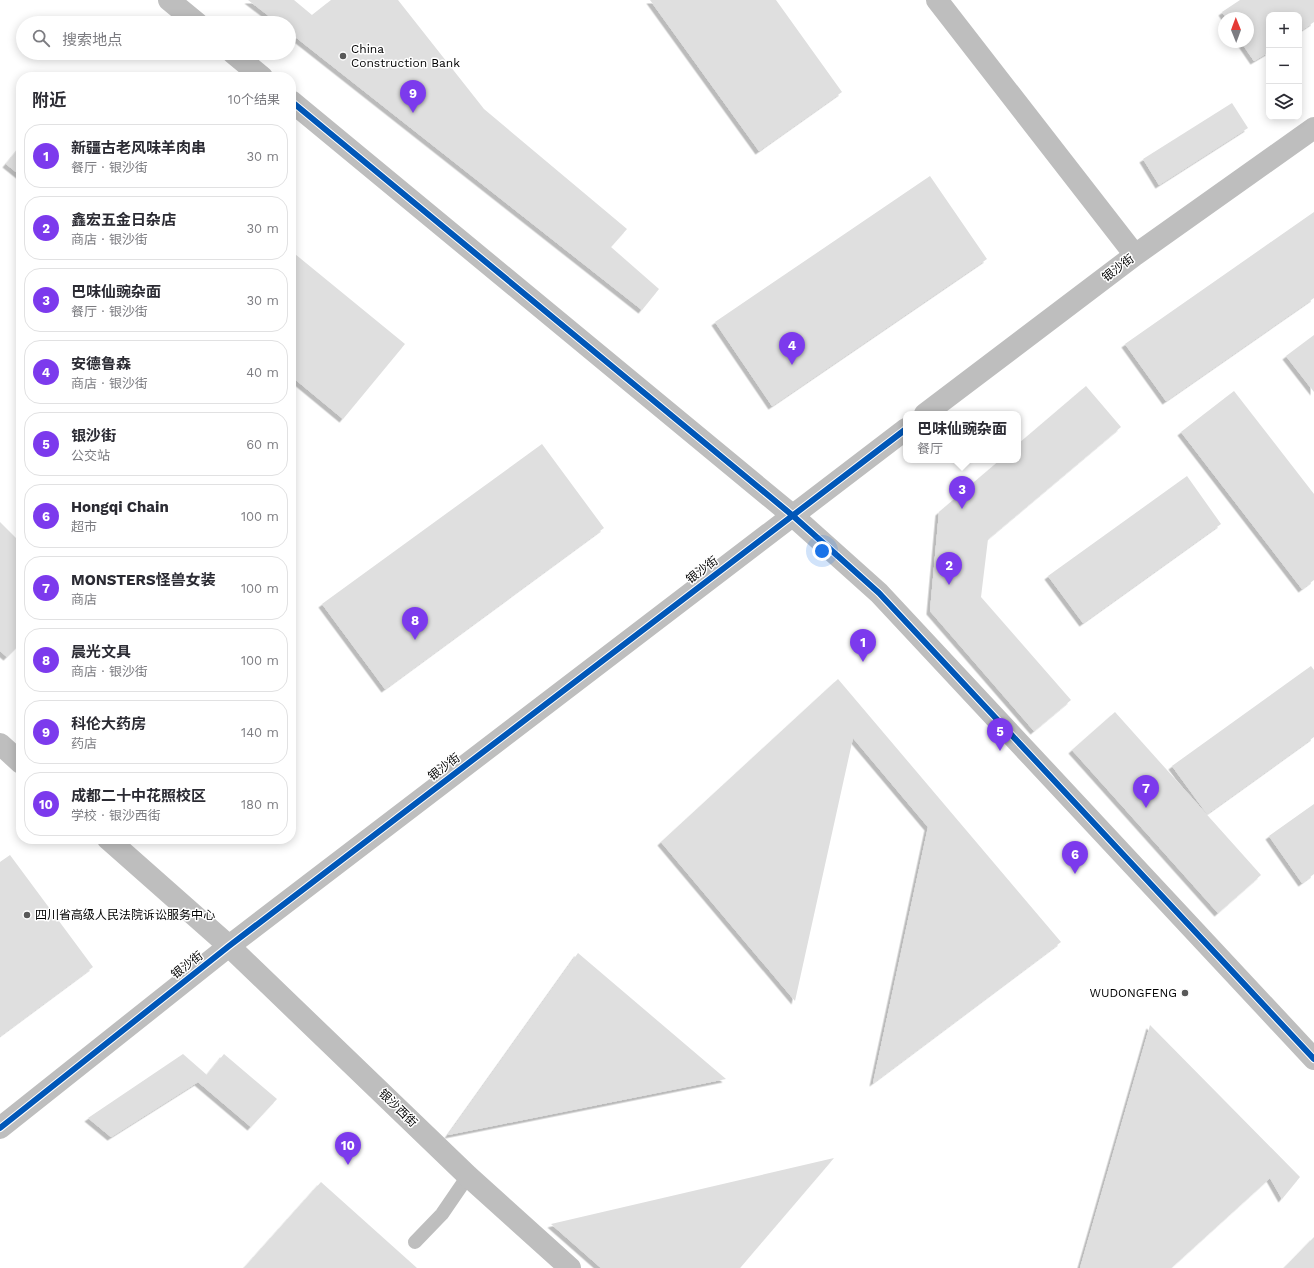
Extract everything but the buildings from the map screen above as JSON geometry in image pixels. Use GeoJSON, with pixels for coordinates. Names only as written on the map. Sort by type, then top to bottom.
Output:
{"type":"FeatureCollection","features":[{"type":"Feature","properties":{"kind":"street"},"geometry":{"type":"LineString","coordinates":[[169,0],[188,16]]}},
{"type":"Feature","properties":{"kind":"street"},"geometry":{"type":"LineString","coordinates":[[937,0],[1135,255]]}},
{"type":"Feature","properties":{"kind":"street"},"geometry":{"type":"LineString","coordinates":[[241,60],[256,72]]}},
{"type":"Feature","properties":{"kind":"street"},"geometry":{"type":"LineString","coordinates":[[296,105],[792,515],[879,593],[1314,1059]]}},
{"type":"Feature","properties":{"kind":"street","name":"银沙街"},"geometry":{"type":"LineString","coordinates":[[929,411],[1135,255],[1314,128]]}},
{"type":"Feature","properties":{"kind":"street","name":"银沙街"},"geometry":{"type":"LineString","coordinates":[[0,1128],[229,946],[903,431]]}},
{"type":"Feature","properties":{"kind":"street"},"geometry":{"type":"LineString","coordinates":[[0,744],[16,758]]}},
{"type":"Feature","properties":{"kind":"street","name":"银沙西街"},"geometry":{"type":"LineString","coordinates":[[114,844],[229,946],[468,1176],[570,1268]]}},
{"type":"Feature","properties":{"kind":"lane"},"geometry":{"type":"LineString","coordinates":[[415,1242],[442,1214],[468,1176]]}},
{"type":"Feature","properties":{"kind":"cycle path"},"geometry":{"type":"LineString","coordinates":[[296,105],[792,515],[879,593],[1314,1059]]}},
{"type":"Feature","properties":{"kind":"cycle path"},"geometry":{"type":"LineString","coordinates":[[0,1128],[229,946],[903,431]]}},
{"type":"Feature","properties":{"kind":"place","name":"China Construction Bank"},"geometry":{"type":"Point","coordinates":[343,56]}},
{"type":"Feature","properties":{"kind":"place","name":"科伦大药房"},"geometry":{"type":"Point","coordinates":[413,113]}},
{"type":"Feature","properties":{"kind":"place","name":"安德鲁森"},"geometry":{"type":"Point","coordinates":[792,365]}},
{"type":"Feature","properties":{"kind":"place","name":"巴味仙豌杂面"},"geometry":{"type":"Point","coordinates":[962,509]}},
{"type":"Feature","properties":{"kind":"place","name":"鑫宏五金日杂店"},"geometry":{"type":"Point","coordinates":[949,585]}},
{"type":"Feature","properties":{"kind":"place","name":"晨光文具"},"geometry":{"type":"Point","coordinates":[415,640]}},
{"type":"Feature","properties":{"kind":"place","name":"新疆古老风味羊肉串"},"geometry":{"type":"Point","coordinates":[863,662]}},
{"type":"Feature","properties":{"kind":"place","name":"银沙街"},"geometry":{"type":"Point","coordinates":[1000,751]}},
{"type":"Feature","properties":{"kind":"place","name":"MONSTERS怪兽女装"},"geometry":{"type":"Point","coordinates":[1146,808]}},
{"type":"Feature","properties":{"kind":"place","name":"Hongqi Chain"},"geometry":{"type":"Point","coordinates":[1075,874]}},
{"type":"Feature","properties":{"kind":"place","name":"四川省高级人民法院诉讼服务中心"},"geometry":{"type":"Point","coordinates":[27,915]}},
{"type":"Feature","properties":{"kind":"place","name":"WUDONGFENG"},"geometry":{"type":"Point","coordinates":[1185,993]}},
{"type":"Feature","properties":{"kind":"place","name":"成都二十中花照校区"},"geometry":{"type":"Point","coordinates":[348,1165]}}]}
